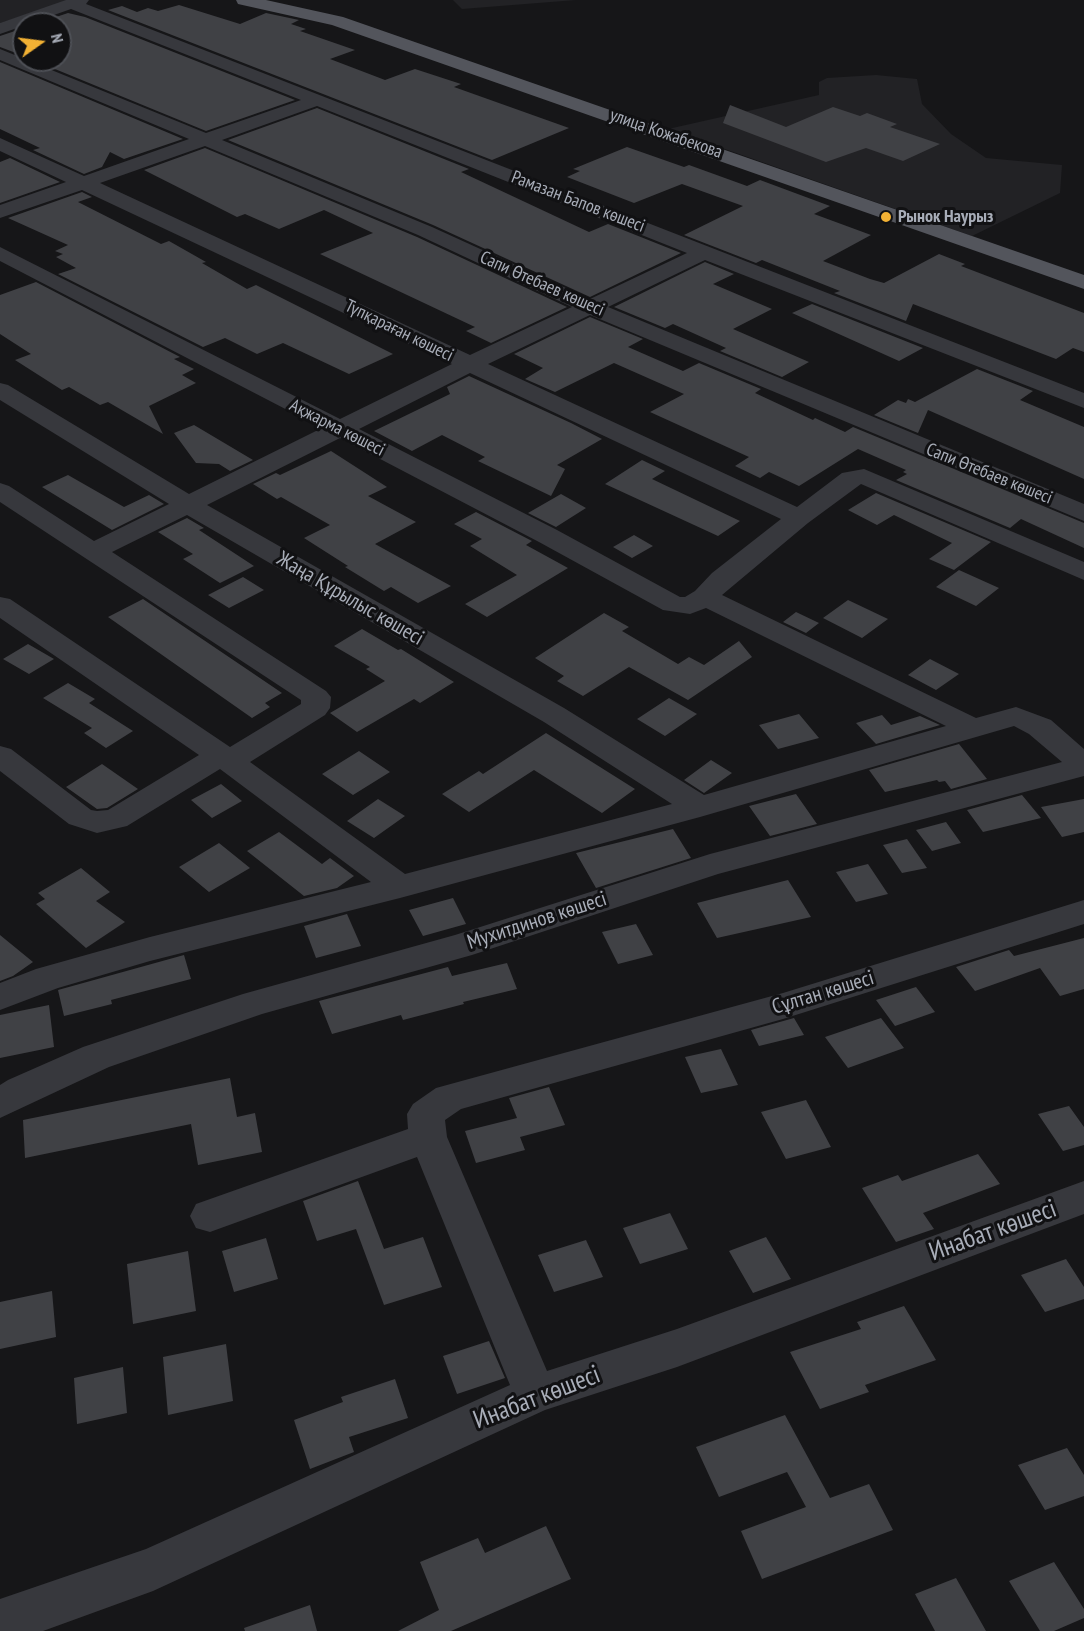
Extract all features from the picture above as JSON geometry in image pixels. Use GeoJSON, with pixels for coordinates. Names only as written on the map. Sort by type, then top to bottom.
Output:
{"type":"FeatureCollection","features":[{"type":"Feature","properties":{"kind":"main road","name":"улица Кожабекова"},"geometry":{"type":"LineString","coordinates":[[244,0],[337,21],[1084,282]]}},
{"type":"Feature","properties":{"kind":"street"},"geometry":{"type":"LineString","coordinates":[[0,29],[76,2]]}},
{"type":"Feature","properties":{"kind":"street","name":"Рамазан Бапов көшесі"},"geometry":{"type":"LineString","coordinates":[[76,2],[318,100],[1084,401]]}},
{"type":"Feature","properties":{"kind":"street","name":"Сапи Өтебаев көшесі"},"geometry":{"type":"LineString","coordinates":[[0,54],[425,231],[590,307],[1084,513]]}},
{"type":"Feature","properties":{"kind":"street"},"geometry":{"type":"LineString","coordinates":[[0,212],[318,100]]}},
{"type":"Feature","properties":{"kind":"street","name":"Түпқараған көшесі"},"geometry":{"type":"LineString","coordinates":[[0,144],[798,518]]}},
{"type":"Feature","properties":{"kind":"street"},"geometry":{"type":"LineString","coordinates":[[92,552],[468,365],[705,252]]}},
{"type":"Feature","properties":{"kind":"street","name":"Ақжарма көшесі"},"geometry":{"type":"LineString","coordinates":[[0,253],[548,536],[673,604],[690,606],[705,597]]}},
{"type":"Feature","properties":{"kind":"street","name":"Жаңа Құрылыс көшесі"},"geometry":{"type":"LineString","coordinates":[[0,390],[263,550],[554,715],[700,807]]}},
{"type":"Feature","properties":{"kind":"street"},"geometry":{"type":"LineString","coordinates":[[975,729],[705,597],[722,579],[798,518],[851,478],[864,476],[1084,573]]}},
{"type":"Feature","properties":{"kind":"street"},"geometry":{"type":"LineString","coordinates":[[0,491],[316,697],[315,708],[116,819],[97,822],[80,817],[0,756]]}},
{"type":"Feature","properties":{"kind":"street"},"geometry":{"type":"LineString","coordinates":[[0,605],[225,758],[400,887]]}},
{"type":"Feature","properties":{"kind":"street"},"geometry":{"type":"LineString","coordinates":[[0,997],[48,978],[150,949],[400,887],[700,807],[1016,716],[1040,727],[1084,766]]}},
{"type":"Feature","properties":{"kind":"street","name":"Мухитдинов көшесі"},"geometry":{"type":"LineString","coordinates":[[0,1103],[21,1090],[96,1057],[255,1003],[460,946],[710,865],[1084,766]]}},
{"type":"Feature","properties":{"kind":"street","name":"Сұлтан көшесі"},"geometry":{"type":"LineString","coordinates":[[428,1137],[426,1114],[449,1098],[783,1006],[1084,912]]}},
{"type":"Feature","properties":{"kind":"street"},"geometry":{"type":"LineString","coordinates":[[210,1216],[428,1137],[535,1394]]}},
{"type":"Feature","properties":{"kind":"street","name":"Инабат көшесі"},"geometry":{"type":"LineString","coordinates":[[0,1623],[153,1569],[535,1394],[677,1348],[1084,1197]]}},
{"type":"Feature","properties":{"kind":"shaded area"},"geometry":{"type":"Polygon","coordinates":[[[0,0],[71,0],[34,12],[12,12],[12,19],[0,23],[0,0]]]}},
{"type":"Feature","properties":{"kind":"shaded area"},"geometry":{"type":"Polygon","coordinates":[[[453,0],[576,0],[462,9],[453,0]]]}},
{"type":"Feature","properties":{"kind":"shaded area"},"geometry":{"type":"Polygon","coordinates":[[[876,75],[917,79],[922,104],[951,134],[986,158],[1062,165],[1060,193],[972,236],[668,129],[819,95],[819,82],[827,78],[876,75]]]}},
{"type":"Feature","properties":{"kind":"building"},"geometry":{"type":"Polygon","coordinates":[[[179,5],[240,24],[266,13],[299,20],[291,24],[306,29],[300,31],[355,50],[330,59],[385,80],[415,69],[461,84],[454,87],[569,128],[492,160],[108,10],[122,6],[137,12],[148,8],[158,11],[179,5]]]}},
{"type":"Feature","properties":{"kind":"building"},"geometry":{"type":"Polygon","coordinates":[[[72,14],[85,17],[295,100],[206,131],[62,72],[72,72],[72,14]]]}},
{"type":"Feature","properties":{"kind":"building"},"geometry":{"type":"Polygon","coordinates":[[[12,32],[12,52],[0,47],[0,36],[12,32]]]}},
{"type":"Feature","properties":{"kind":"building"},"geometry":{"type":"Polygon","coordinates":[[[0,62],[12,67],[12,72],[24,72],[183,139],[124,159],[110,152],[102,167],[84,174],[33,150],[40,148],[0,129],[0,62]]]}},
{"type":"Feature","properties":{"kind":"building"},"geometry":{"type":"Polygon","coordinates":[[[730,105],[786,127],[833,107],[860,116],[867,113],[897,124],[890,127],[940,144],[903,161],[866,148],[826,162],[723,123],[730,105]]]}},
{"type":"Feature","properties":{"kind":"building"},"geometry":{"type":"Polygon","coordinates":[[[317,108],[469,169],[461,172],[589,232],[608,224],[681,253],[590,297],[433,225],[228,140],[317,108]]]}},
{"type":"Feature","properties":{"kind":"building"},"geometry":{"type":"Polygon","coordinates":[[[627,147],[684,167],[689,165],[747,186],[760,180],[830,206],[814,214],[871,235],[823,261],[870,279],[884,283],[939,254],[965,264],[961,266],[1084,313],[1084,352],[1073,348],[1056,359],[913,304],[906,321],[834,293],[840,291],[762,260],[756,263],[684,235],[743,206],[682,184],[634,203],[567,177],[580,171],[573,169],[627,147]]]}},
{"type":"Feature","properties":{"kind":"building"},"geometry":{"type":"Polygon","coordinates":[[[205,148],[417,237],[567,307],[491,343],[466,331],[475,327],[320,254],[373,233],[324,210],[279,229],[245,214],[237,217],[144,170],[205,148]]]}},
{"type":"Feature","properties":{"kind":"building"},"geometry":{"type":"Polygon","coordinates":[[[10,158],[60,182],[0,203],[0,162],[10,158]]]}},
{"type":"Feature","properties":{"kind":"building"},"geometry":{"type":"Polygon","coordinates":[[[82,192],[92,197],[78,202],[161,244],[169,241],[247,289],[256,285],[393,354],[349,374],[283,343],[257,354],[225,338],[203,347],[58,274],[76,268],[56,257],[63,254],[55,251],[68,245],[8,218],[82,192]]]}},
{"type":"Feature","properties":{"kind":"building"},"geometry":{"type":"Polygon","coordinates":[[[705,262],[734,274],[713,284],[772,309],[733,329],[809,362],[782,377],[720,351],[726,348],[673,324],[665,328],[614,307],[705,262]]]}},
{"type":"Feature","properties":{"kind":"building"},"geometry":{"type":"Polygon","coordinates":[[[36,282],[180,357],[174,359],[194,369],[182,375],[196,383],[149,406],[163,434],[108,402],[100,405],[69,387],[62,390],[15,360],[31,354],[0,334],[0,295],[36,282]]]}},
{"type":"Feature","properties":{"kind":"building"},"geometry":{"type":"Polygon","coordinates":[[[812,304],[923,348],[899,361],[792,313],[812,304]]]}},
{"type":"Feature","properties":{"kind":"building"},"geometry":{"type":"Polygon","coordinates":[[[590,317],[643,339],[628,347],[683,371],[699,363],[761,389],[755,393],[813,420],[815,418],[845,432],[853,427],[1084,523],[1084,548],[1021,519],[1010,528],[896,480],[907,474],[903,472],[906,470],[858,449],[799,486],[769,472],[760,478],[735,466],[749,457],[650,412],[684,394],[614,363],[555,392],[525,379],[543,368],[514,354],[590,317]]]}},
{"type":"Feature","properties":{"kind":"building"},"geometry":{"type":"Polygon","coordinates":[[[977,369],[1033,391],[1020,400],[1084,427],[1084,479],[928,410],[918,433],[874,415],[898,400],[906,403],[908,399],[915,402],[977,369]]]}},
{"type":"Feature","properties":{"kind":"building"},"geometry":{"type":"Polygon","coordinates":[[[469,376],[602,439],[557,465],[565,469],[551,496],[478,461],[485,457],[442,435],[412,451],[374,431],[450,394],[447,387],[469,376]]]}},
{"type":"Feature","properties":{"kind":"building"},"geometry":{"type":"Polygon","coordinates":[[[194,425],[253,460],[230,471],[219,464],[196,463],[174,433],[194,425]]]}},
{"type":"Feature","properties":{"kind":"building"},"geometry":{"type":"Polygon","coordinates":[[[331,451],[387,487],[368,496],[416,522],[375,544],[451,586],[418,603],[391,587],[384,591],[304,538],[330,525],[281,497],[277,499],[253,484],[276,473],[280,475],[331,451]]]}},
{"type":"Feature","properties":{"kind":"building"},"geometry":{"type":"Polygon","coordinates":[[[642,460],[665,471],[652,479],[740,521],[718,536],[605,484],[642,460]]]}},
{"type":"Feature","properties":{"kind":"building"},"geometry":{"type":"Polygon","coordinates":[[[68,475],[124,507],[149,495],[164,504],[112,530],[42,487],[68,475]]]}},
{"type":"Feature","properties":{"kind":"building"},"geometry":{"type":"Polygon","coordinates":[[[876,493],[991,542],[954,570],[929,559],[952,543],[894,515],[877,525],[848,510],[876,493]]]}},
{"type":"Feature","properties":{"kind":"building"},"geometry":{"type":"Polygon","coordinates":[[[561,494],[586,508],[556,527],[528,513],[561,494]]]}},
{"type":"Feature","properties":{"kind":"building"},"geometry":{"type":"Polygon","coordinates":[[[476,512],[532,541],[526,545],[568,568],[487,617],[465,604],[517,575],[470,546],[482,539],[454,524],[476,512]]]}},
{"type":"Feature","properties":{"kind":"building"},"geometry":{"type":"Polygon","coordinates":[[[187,518],[204,528],[199,530],[254,566],[220,583],[183,559],[193,554],[158,532],[187,518]]]}},
{"type":"Feature","properties":{"kind":"building"},"geometry":{"type":"Polygon","coordinates":[[[634,535],[653,546],[632,558],[613,547],[634,535]]]}},
{"type":"Feature","properties":{"kind":"building"},"geometry":{"type":"Polygon","coordinates":[[[959,570],[999,588],[976,606],[936,587],[959,570]]]}},
{"type":"Feature","properties":{"kind":"building"},"geometry":{"type":"Polygon","coordinates":[[[243,577],[264,590],[229,608],[208,595],[243,577]]]}},
{"type":"Feature","properties":{"kind":"building"},"geometry":{"type":"Polygon","coordinates":[[[143,599],[282,693],[265,703],[270,707],[252,718],[108,617],[143,599]]]}},
{"type":"Feature","properties":{"kind":"building"},"geometry":{"type":"Polygon","coordinates":[[[848,600],[888,619],[862,638],[823,618],[848,600]]]}},
{"type":"Feature","properties":{"kind":"building"},"geometry":{"type":"Polygon","coordinates":[[[796,612],[819,623],[806,633],[783,622],[796,612]]]}},
{"type":"Feature","properties":{"kind":"building"},"geometry":{"type":"Polygon","coordinates":[[[604,613],[629,627],[622,631],[678,664],[689,657],[704,665],[739,641],[752,657],[688,700],[629,667],[583,696],[557,681],[564,676],[535,658],[604,613]]]}},
{"type":"Feature","properties":{"kind":"building"},"geometry":{"type":"Polygon","coordinates":[[[362,629],[398,650],[401,649],[454,682],[420,703],[414,699],[357,732],[330,713],[385,681],[366,669],[370,667],[334,646],[362,629]]]}},
{"type":"Feature","properties":{"kind":"building"},"geometry":{"type":"Polygon","coordinates":[[[28,644],[54,659],[29,674],[3,659],[28,644]]]}},
{"type":"Feature","properties":{"kind":"building"},"geometry":{"type":"Polygon","coordinates":[[[930,659],[959,674],[936,690],[908,675],[930,659]]]}},
{"type":"Feature","properties":{"kind":"building"},"geometry":{"type":"Polygon","coordinates":[[[68,683],[95,699],[89,703],[133,731],[106,748],[84,733],[92,728],[43,698],[68,683]]]}},
{"type":"Feature","properties":{"kind":"building"},"geometry":{"type":"Polygon","coordinates":[[[669,698],[697,714],[665,736],[637,719],[669,698]]]}},
{"type":"Feature","properties":{"kind":"building"},"geometry":{"type":"Polygon","coordinates":[[[799,714],[819,738],[778,749],[759,725],[799,714]]]}},
{"type":"Feature","properties":{"kind":"building"},"geometry":{"type":"Polygon","coordinates":[[[882,715],[891,725],[920,716],[940,725],[876,744],[856,723],[882,715]]]}},
{"type":"Feature","properties":{"kind":"building"},"geometry":{"type":"Polygon","coordinates":[[[546,733],[635,789],[602,813],[534,770],[469,812],[442,794],[479,771],[483,774],[546,733]]]}},
{"type":"Feature","properties":{"kind":"building"},"geometry":{"type":"Polygon","coordinates":[[[959,744],[987,779],[951,789],[945,781],[937,780],[885,792],[869,770],[959,744]]]}},
{"type":"Feature","properties":{"kind":"building"},"geometry":{"type":"Polygon","coordinates":[[[359,751],[390,772],[353,795],[322,774],[359,751]]]}},
{"type":"Feature","properties":{"kind":"building"},"geometry":{"type":"Polygon","coordinates":[[[711,760],[732,773],[704,793],[684,780],[711,760]]]}},
{"type":"Feature","properties":{"kind":"building"},"geometry":{"type":"Polygon","coordinates":[[[102,764],[138,789],[107,808],[97,809],[66,787],[102,764]]]}},
{"type":"Feature","properties":{"kind":"building"},"geometry":{"type":"Polygon","coordinates":[[[221,784],[242,801],[212,818],[191,800],[221,784]]]}},
{"type":"Feature","properties":{"kind":"building"},"geometry":{"type":"Polygon","coordinates":[[[796,794],[817,824],[770,836],[749,806],[796,794]]]}},
{"type":"Feature","properties":{"kind":"building"},"geometry":{"type":"Polygon","coordinates":[[[1022,795],[1041,818],[983,832],[967,810],[1022,795]]]}},
{"type":"Feature","properties":{"kind":"building"},"geometry":{"type":"Polygon","coordinates":[[[378,799],[405,816],[374,838],[347,821],[378,799]]]}},
{"type":"Feature","properties":{"kind":"building"},"geometry":{"type":"Polygon","coordinates":[[[1084,799],[1084,832],[1062,837],[1041,807],[1084,799]]]}},
{"type":"Feature","properties":{"kind":"building"},"geometry":{"type":"Polygon","coordinates":[[[946,822],[961,843],[932,851],[916,830],[946,822]]]}},
{"type":"Feature","properties":{"kind":"building"},"geometry":{"type":"Polygon","coordinates":[[[673,829],[691,858],[596,888],[576,853],[673,829]]]}},
{"type":"Feature","properties":{"kind":"building"},"geometry":{"type":"Polygon","coordinates":[[[279,832],[322,864],[330,858],[354,876],[337,888],[304,896],[247,851],[279,832]]]}},
{"type":"Feature","properties":{"kind":"building"},"geometry":{"type":"Polygon","coordinates":[[[907,839],[927,868],[902,873],[883,845],[907,839]]]}},
{"type":"Feature","properties":{"kind":"building"},"geometry":{"type":"Polygon","coordinates":[[[219,843],[250,868],[209,892],[179,867],[219,843]]]}},
{"type":"Feature","properties":{"kind":"building"},"geometry":{"type":"Polygon","coordinates":[[[868,864],[888,894],[856,902],[836,872],[868,864]]]}},
{"type":"Feature","properties":{"kind":"building"},"geometry":{"type":"Polygon","coordinates":[[[81,868],[110,892],[96,901],[125,922],[86,948],[36,904],[45,899],[38,893],[81,868]]]}},
{"type":"Feature","properties":{"kind":"building"},"geometry":{"type":"Polygon","coordinates":[[[788,880],[811,917],[717,938],[697,903],[788,880]]]}},
{"type":"Feature","properties":{"kind":"building"},"geometry":{"type":"Polygon","coordinates":[[[453,898],[466,924],[423,936],[409,910],[453,898]]]}},
{"type":"Feature","properties":{"kind":"building"},"geometry":{"type":"Polygon","coordinates":[[[347,914],[361,946],[316,958],[304,926],[347,914]]]}},
{"type":"Feature","properties":{"kind":"building"},"geometry":{"type":"Polygon","coordinates":[[[636,924],[653,955],[618,964],[602,932],[636,924]]]}},
{"type":"Feature","properties":{"kind":"building"},"geometry":{"type":"Polygon","coordinates":[[[0,935],[33,962],[13,976],[0,981],[0,935]]]}},
{"type":"Feature","properties":{"kind":"building"},"geometry":{"type":"Polygon","coordinates":[[[1084,938],[1084,989],[1060,996],[1040,968],[975,991],[956,967],[1009,950],[1014,956],[1084,938]]]}},
{"type":"Feature","properties":{"kind":"building"},"geometry":{"type":"Polygon","coordinates":[[[184,955],[191,979],[111,1000],[112,1004],[64,1016],[58,990],[184,955]]]}},
{"type":"Feature","properties":{"kind":"building"},"geometry":{"type":"Polygon","coordinates":[[[507,963],[517,989],[403,1020],[401,1015],[332,1034],[319,1001],[448,967],[452,976],[507,963]]]}},
{"type":"Feature","properties":{"kind":"building"},"geometry":{"type":"Polygon","coordinates":[[[916,987],[935,1012],[895,1026],[876,1000],[916,987]]]}},
{"type":"Feature","properties":{"kind":"building"},"geometry":{"type":"Polygon","coordinates":[[[49,1005],[54,1047],[0,1058],[0,1015],[49,1005]]]}},
{"type":"Feature","properties":{"kind":"building"},"geometry":{"type":"Polygon","coordinates":[[[794,1018],[804,1035],[759,1046],[751,1030],[794,1018]]]}},
{"type":"Feature","properties":{"kind":"building"},"geometry":{"type":"Polygon","coordinates":[[[881,1018],[904,1048],[848,1068],[825,1037],[881,1018]]]}},
{"type":"Feature","properties":{"kind":"building"},"geometry":{"type":"Polygon","coordinates":[[[721,1049],[738,1085],[701,1093],[685,1057],[721,1049]]]}},
{"type":"Feature","properties":{"kind":"building"},"geometry":{"type":"Polygon","coordinates":[[[230,1078],[237,1117],[255,1113],[262,1152],[198,1165],[191,1124],[25,1158],[23,1120],[230,1078]]]}},
{"type":"Feature","properties":{"kind":"building"},"geometry":{"type":"Polygon","coordinates":[[[549,1087],[565,1125],[520,1137],[525,1150],[476,1163],[465,1131],[517,1118],[509,1098],[549,1087]]]}},
{"type":"Feature","properties":{"kind":"building"},"geometry":{"type":"Polygon","coordinates":[[[806,1100],[831,1147],[786,1159],[761,1112],[806,1100]]]}},
{"type":"Feature","properties":{"kind":"building"},"geometry":{"type":"Polygon","coordinates":[[[1069,1106],[1084,1127],[1084,1145],[1063,1151],[1038,1114],[1069,1106]]]}},
{"type":"Feature","properties":{"kind":"building"},"geometry":{"type":"Polygon","coordinates":[[[978,1154],[1000,1184],[923,1213],[934,1229],[896,1242],[862,1188],[898,1175],[902,1181],[978,1154]]]}},
{"type":"Feature","properties":{"kind":"building"},"geometry":{"type":"Polygon","coordinates":[[[358,1181],[384,1249],[423,1237],[442,1287],[384,1305],[356,1229],[317,1241],[303,1201],[358,1181]]]}},
{"type":"Feature","properties":{"kind":"building"},"geometry":{"type":"Polygon","coordinates":[[[670,1213],[688,1249],[640,1264],[623,1228],[670,1213]]]}},
{"type":"Feature","properties":{"kind":"building"},"geometry":{"type":"Polygon","coordinates":[[[766,1237],[791,1279],[753,1293],[729,1251],[766,1237]]]}},
{"type":"Feature","properties":{"kind":"building"},"geometry":{"type":"Polygon","coordinates":[[[266,1238],[278,1279],[234,1292],[222,1251],[266,1238]]]}},
{"type":"Feature","properties":{"kind":"building"},"geometry":{"type":"Polygon","coordinates":[[[586,1240],[603,1277],[554,1292],[538,1255],[586,1240]]]}},
{"type":"Feature","properties":{"kind":"building"},"geometry":{"type":"Polygon","coordinates":[[[188,1251],[196,1311],[133,1324],[127,1264],[188,1251]]]}},
{"type":"Feature","properties":{"kind":"building"},"geometry":{"type":"Polygon","coordinates":[[[1066,1259],[1084,1287],[1084,1299],[1045,1312],[1021,1275],[1066,1259]]]}},
{"type":"Feature","properties":{"kind":"building"},"geometry":{"type":"Polygon","coordinates":[[[52,1291],[56,1337],[0,1349],[0,1302],[52,1291]]]}},
{"type":"Feature","properties":{"kind":"building"},"geometry":{"type":"Polygon","coordinates":[[[904,1306],[936,1360],[865,1385],[869,1392],[820,1409],[790,1352],[861,1329],[857,1322],[904,1306]]]}},
{"type":"Feature","properties":{"kind":"building"},"geometry":{"type":"Polygon","coordinates":[[[489,1341],[505,1378],[457,1394],[443,1356],[489,1341]]]}},
{"type":"Feature","properties":{"kind":"building"},"geometry":{"type":"Polygon","coordinates":[[[226,1344],[233,1401],[168,1415],[163,1357],[226,1344]]]}},
{"type":"Feature","properties":{"kind":"building"},"geometry":{"type":"Polygon","coordinates":[[[123,1367],[127,1413],[77,1424],[74,1378],[123,1367]]]}},
{"type":"Feature","properties":{"kind":"building"},"geometry":{"type":"Polygon","coordinates":[[[395,1379],[408,1418],[349,1437],[354,1452],[310,1469],[294,1420],[343,1402],[341,1397],[395,1379]]]}},
{"type":"Feature","properties":{"kind":"building"},"geometry":{"type":"Polygon","coordinates":[[[785,1415],[830,1498],[869,1484],[893,1530],[762,1579],[741,1531],[806,1507],[787,1472],[719,1497],[696,1447],[785,1415]]]}},
{"type":"Feature","properties":{"kind":"building"},"geometry":{"type":"Polygon","coordinates":[[[1067,1448],[1084,1475],[1084,1496],[1045,1510],[1018,1465],[1067,1448]]]}},
{"type":"Feature","properties":{"kind":"building"},"geometry":{"type":"Polygon","coordinates":[[[546,1526],[571,1579],[451,1631],[398,1631],[439,1610],[420,1562],[478,1538],[485,1553],[546,1526]]]}},
{"type":"Feature","properties":{"kind":"building"},"geometry":{"type":"Polygon","coordinates":[[[1054,1562],[1084,1609],[1084,1618],[1054,1631],[1040,1631],[1009,1581],[1054,1562]]]}},
{"type":"Feature","properties":{"kind":"building"},"geometry":{"type":"Polygon","coordinates":[[[956,1578],[986,1631],[935,1631],[915,1594],[956,1578]]]}},
{"type":"Feature","properties":{"kind":"building"},"geometry":{"type":"Polygon","coordinates":[[[310,1605],[317,1631],[245,1631],[244,1628],[310,1605]]]}},
{"type":"Feature","properties":{"kind":"place","name":"Рынок Наурыз"},"geometry":{"type":"Point","coordinates":[886,217]}}]}
